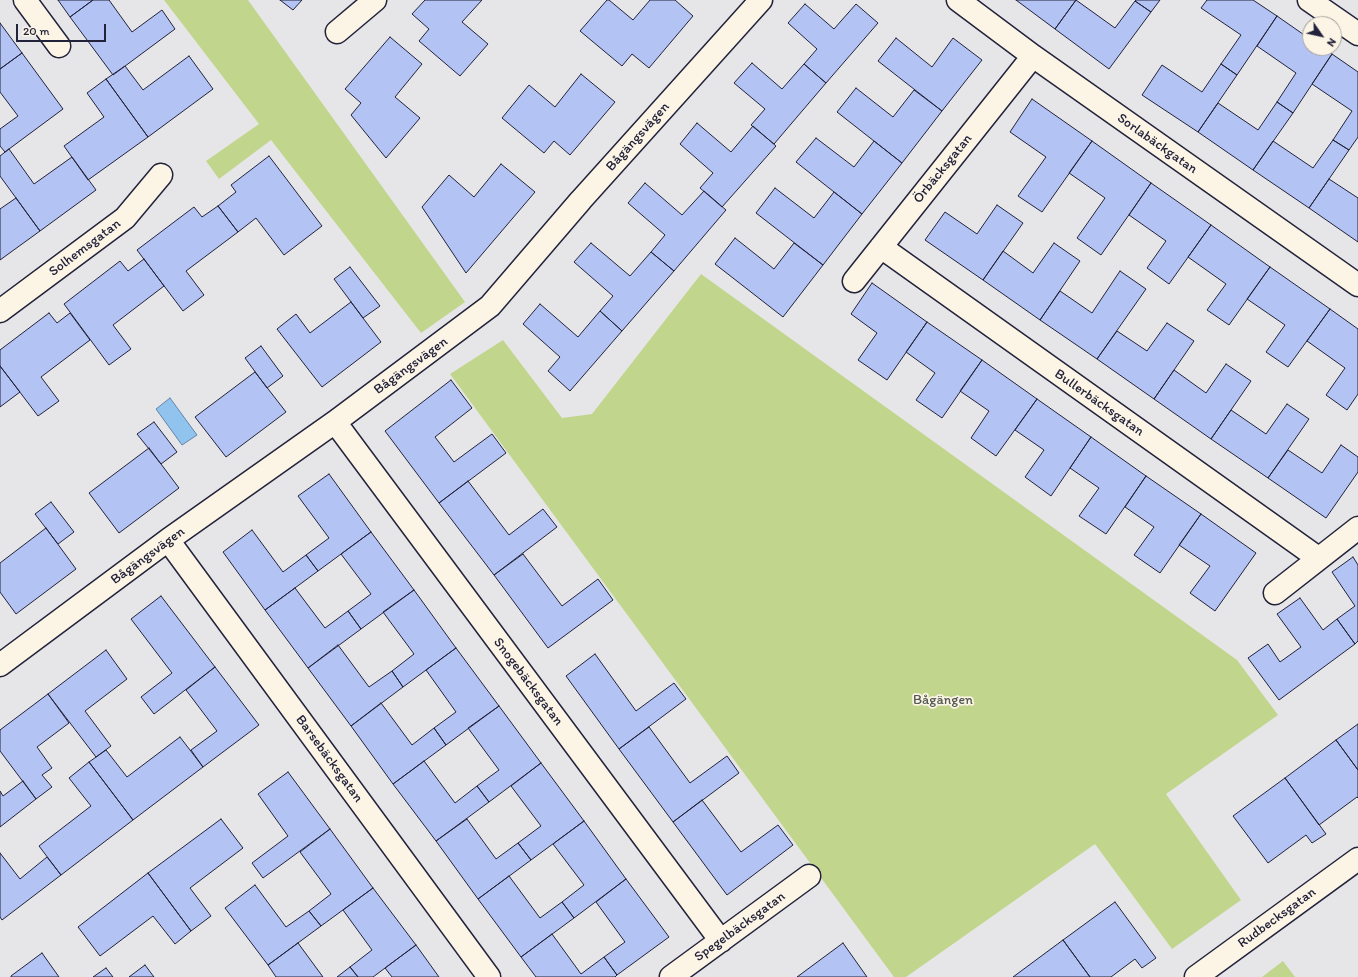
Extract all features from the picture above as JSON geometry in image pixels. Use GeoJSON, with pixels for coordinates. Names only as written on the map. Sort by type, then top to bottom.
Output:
{"type":"FeatureCollection","features":[{"type":"Feature","properties":{"kind":"street"},"geometry":{"type":"LineString","coordinates":[[25,0],[59,46]]}},
{"type":"Feature","properties":{"kind":"street"},"geometry":{"type":"LineString","coordinates":[[337,32],[376,0]]}},
{"type":"Feature","properties":{"kind":"street","name":"Bågängsvägen"},"geometry":{"type":"LineString","coordinates":[[0,665],[168,540],[335,422],[490,306],[580,200],[761,0]]}},
{"type":"Feature","properties":{"kind":"street","name":"Sorlabäckgatan"},"geometry":{"type":"LineString","coordinates":[[958,0],[1033,56],[1358,285]]}},
{"type":"Feature","properties":{"kind":"street"},"geometry":{"type":"LineString","coordinates":[[1309,0],[1358,34]]}},
{"type":"Feature","properties":{"kind":"street","name":"Örbäcksgatan"},"geometry":{"type":"LineString","coordinates":[[854,281],[1033,56]]}},
{"type":"Feature","properties":{"kind":"street","name":"Solhemsgatan"},"geometry":{"type":"LineString","coordinates":[[0,311],[125,218],[161,175]]}},
{"type":"Feature","properties":{"kind":"street","name":"Bullerbäcksgatan"},"geometry":{"type":"LineString","coordinates":[[881,247],[1318,558]]}},
{"type":"Feature","properties":{"kind":"street","name":"Snogebäcksgatan"},"geometry":{"type":"LineString","coordinates":[[335,422],[721,941]]}},
{"type":"Feature","properties":{"kind":"street"},"geometry":{"type":"LineString","coordinates":[[1275,593],[1358,528]]}},
{"type":"Feature","properties":{"kind":"street","name":"Barsebäcksgatan"},"geometry":{"type":"LineString","coordinates":[[168,540],[489,977]]}},
{"type":"Feature","properties":{"kind":"street","name":"Rudbecksgatan"},"geometry":{"type":"LineString","coordinates":[[1196,977],[1358,859]]}},
{"type":"Feature","properties":{"kind":"street","name":"Spegelbäcksgatan"},"geometry":{"type":"LineString","coordinates":[[671,977],[809,876]]}},
{"type":"Feature","properties":{"kind":"green space"},"geometry":{"type":"Polygon","coordinates":[[[164,0],[248,0],[465,302],[421,333],[271,140],[219,179],[206,161],[259,124],[164,0]]]}},
{"type":"Feature","properties":{"kind":"green space","name":"Bågängen"},"geometry":{"type":"Polygon","coordinates":[[[701,274],[1237,660],[1278,715],[1166,794],[1241,900],[1172,949],[1095,844],[906,977],[894,977],[450,374],[503,340],[562,418],[592,414],[701,274]]]}},
{"type":"Feature","properties":{"kind":"green space"},"geometry":{"type":"Polygon","coordinates":[[[1283,961],[1295,977],[1262,977],[1283,961]]]}},
{"type":"Feature","properties":{"kind":"water"},"geometry":{"type":"Polygon","coordinates":[[[170,398],[197,435],[182,445],[156,409],[170,398]]]}},
{"type":"Feature","properties":{"kind":"building"},"geometry":{"type":"Polygon","coordinates":[[[58,0],[93,0],[70,17],[58,0]]]}},
{"type":"Feature","properties":{"kind":"building"},"geometry":{"type":"Polygon","coordinates":[[[93,0],[109,0],[132,32],[162,10],[175,29],[113,75],[70,17],[93,0]]]}},
{"type":"Feature","properties":{"kind":"building"},"geometry":{"type":"Polygon","coordinates":[[[280,0],[302,0],[293,10],[280,0]]]}},
{"type":"Feature","properties":{"kind":"building"},"geometry":{"type":"Polygon","coordinates":[[[425,0],[482,0],[462,22],[488,44],[460,76],[419,41],[429,29],[412,14],[425,0]]]}},
{"type":"Feature","properties":{"kind":"building"},"geometry":{"type":"Polygon","coordinates":[[[607,0],[609,0],[633,20],[650,0],[675,0],[693,16],[649,68],[632,54],[622,66],[580,31],[607,0]]]}},
{"type":"Feature","properties":{"kind":"building"},"geometry":{"type":"Polygon","coordinates":[[[1016,0],[1076,0],[1055,29],[1016,0]]]}},
{"type":"Feature","properties":{"kind":"building"},"geometry":{"type":"Polygon","coordinates":[[[1076,0],[1115,28],[1135,1],[1151,12],[1109,69],[1055,29],[1076,0]]]}},
{"type":"Feature","properties":{"kind":"building"},"geometry":{"type":"Polygon","coordinates":[[[1160,0],[1151,12],[1135,1],[1160,0]]]}},
{"type":"Feature","properties":{"kind":"building"},"geometry":{"type":"Polygon","coordinates":[[[1207,0],[1253,0],[1277,16],[1237,75],[1221,64],[1241,35],[1201,8],[1207,0]]]}},
{"type":"Feature","properties":{"kind":"building"},"geometry":{"type":"Polygon","coordinates":[[[805,4],[834,29],[856,4],[878,23],[826,83],[804,64],[817,49],[788,23],[805,4]]]}},
{"type":"Feature","properties":{"kind":"building"},"geometry":{"type":"Polygon","coordinates":[[[1277,16],[1302,33],[1302,56],[1331,56],[1293,113],[1277,102],[1296,73],[1257,46],[1277,16]]]}},
{"type":"Feature","properties":{"kind":"building"},"geometry":{"type":"Polygon","coordinates":[[[0,23],[22,53],[0,69],[0,23]]]}},
{"type":"Feature","properties":{"kind":"building"},"geometry":{"type":"Polygon","coordinates":[[[390,37],[422,64],[395,97],[420,118],[386,158],[351,115],[361,103],[345,89],[390,37]]]}},
{"type":"Feature","properties":{"kind":"building"},"geometry":{"type":"Polygon","coordinates":[[[896,38],[932,67],[953,38],[982,60],[942,111],[878,61],[896,38]]]}},
{"type":"Feature","properties":{"kind":"building"},"geometry":{"type":"Polygon","coordinates":[[[22,53],[63,109],[5,152],[0,146],[0,129],[18,116],[0,92],[0,69],[22,53]]]}},
{"type":"Feature","properties":{"kind":"building"},"geometry":{"type":"Polygon","coordinates":[[[189,56],[213,89],[148,137],[106,79],[125,66],[143,90],[189,56]]]}},
{"type":"Feature","properties":{"kind":"building"},"geometry":{"type":"Polygon","coordinates":[[[1331,56],[1335,56],[1358,72],[1358,137],[1349,150],[1333,140],[1352,111],[1312,84],[1331,56]]]}},
{"type":"Feature","properties":{"kind":"building"},"geometry":{"type":"Polygon","coordinates":[[[752,63],[782,89],[804,64],[826,83],[774,144],[751,125],[765,109],[734,83],[752,63]]]}},
{"type":"Feature","properties":{"kind":"building"},"geometry":{"type":"Polygon","coordinates":[[[1221,64],[1237,75],[1198,132],[1142,95],[1162,65],[1202,92],[1221,64]]]}},
{"type":"Feature","properties":{"kind":"building"},"geometry":{"type":"Polygon","coordinates":[[[581,74],[615,102],[570,155],[554,141],[544,153],[502,118],[529,85],[555,107],[581,74]]]}},
{"type":"Feature","properties":{"kind":"building"},"geometry":{"type":"Polygon","coordinates":[[[106,79],[148,137],[88,180],[64,146],[104,117],[87,93],[106,79]]]}},
{"type":"Feature","properties":{"kind":"building"},"geometry":{"type":"Polygon","coordinates":[[[856,88],[893,117],[914,90],[942,111],[902,163],[837,112],[856,88]]]}},
{"type":"Feature","properties":{"kind":"building"},"geometry":{"type":"Polygon","coordinates":[[[1032,99],[1092,141],[1042,212],[1018,196],[1046,157],[1010,132],[1032,99]]]}},
{"type":"Feature","properties":{"kind":"building"},"geometry":{"type":"Polygon","coordinates":[[[1277,102],[1293,113],[1253,170],[1198,132],[1218,103],[1258,130],[1277,102]]]}},
{"type":"Feature","properties":{"kind":"building"},"geometry":{"type":"Polygon","coordinates":[[[697,123],[731,152],[753,126],[776,146],[722,207],[700,188],[713,173],[680,144],[697,123]]]}},
{"type":"Feature","properties":{"kind":"building"},"geometry":{"type":"Polygon","coordinates":[[[816,138],[854,167],[874,141],[902,163],[862,214],[796,162],[816,138]]]}},
{"type":"Feature","properties":{"kind":"building"},"geometry":{"type":"Polygon","coordinates":[[[1333,140],[1349,150],[1309,208],[1253,170],[1273,141],[1313,168],[1333,140]]]}},
{"type":"Feature","properties":{"kind":"building"},"geometry":{"type":"Polygon","coordinates":[[[1092,141],[1151,183],[1101,255],[1077,238],[1105,198],[1069,173],[1092,141]]]}},
{"type":"Feature","properties":{"kind":"building"},"geometry":{"type":"Polygon","coordinates":[[[9,149],[34,184],[72,157],[96,190],[40,231],[0,176],[0,156],[9,149]]]}},
{"type":"Feature","properties":{"kind":"building"},"geometry":{"type":"Polygon","coordinates":[[[269,156],[322,226],[284,255],[256,218],[238,232],[218,206],[236,192],[231,185],[269,156]]]}},
{"type":"Feature","properties":{"kind":"building"},"geometry":{"type":"Polygon","coordinates":[[[501,164],[535,192],[466,273],[422,207],[449,175],[474,197],[501,164]]]}},
{"type":"Feature","properties":{"kind":"building"},"geometry":{"type":"Polygon","coordinates":[[[1329,179],[1358,198],[1358,242],[1309,208],[1329,179]]]}},
{"type":"Feature","properties":{"kind":"building"},"geometry":{"type":"Polygon","coordinates":[[[645,183],[682,215],[704,191],[726,210],[674,271],[651,252],[665,235],[628,203],[645,183]]]}},
{"type":"Feature","properties":{"kind":"building"},"geometry":{"type":"Polygon","coordinates":[[[1151,183],[1211,225],[1169,284],[1147,268],[1166,241],[1129,215],[1151,183]]]}},
{"type":"Feature","properties":{"kind":"building"},"geometry":{"type":"Polygon","coordinates":[[[775,188],[814,218],[834,192],[862,214],[823,265],[756,213],[775,188]]]}},
{"type":"Feature","properties":{"kind":"building"},"geometry":{"type":"Polygon","coordinates":[[[16,198],[40,231],[0,260],[0,209],[16,198]]]}},
{"type":"Feature","properties":{"kind":"building"},"geometry":{"type":"Polygon","coordinates":[[[997,205],[1023,223],[983,280],[925,240],[945,212],[977,234],[997,205]]]}},
{"type":"Feature","properties":{"kind":"building"},"geometry":{"type":"Polygon","coordinates":[[[218,206],[238,232],[186,271],[204,295],[183,311],[137,250],[194,207],[202,217],[218,206]]]}},
{"type":"Feature","properties":{"kind":"building"},"geometry":{"type":"Polygon","coordinates":[[[1211,225],[1270,267],[1229,325],[1207,310],[1226,284],[1188,257],[1211,225]]]}},
{"type":"Feature","properties":{"kind":"building"},"geometry":{"type":"Polygon","coordinates":[[[735,238],[774,269],[794,243],[823,265],[783,317],[715,264],[735,238]]]}},
{"type":"Feature","properties":{"kind":"building"},"geometry":{"type":"Polygon","coordinates":[[[591,243],[630,276],[651,252],[674,271],[622,331],[600,311],[613,296],[574,262],[591,243]]]}},
{"type":"Feature","properties":{"kind":"building"},"geometry":{"type":"Polygon","coordinates":[[[1054,243],[1080,261],[1040,320],[983,280],[1003,251],[1033,273],[1054,243]]]}},
{"type":"Feature","properties":{"kind":"building"},"geometry":{"type":"Polygon","coordinates":[[[144,259],[164,286],[113,325],[131,349],[109,365],[64,304],[120,261],[128,271],[144,259]]]}},
{"type":"Feature","properties":{"kind":"building"},"geometry":{"type":"Polygon","coordinates":[[[350,267],[380,306],[363,318],[334,279],[350,267]]]}},
{"type":"Feature","properties":{"kind":"building"},"geometry":{"type":"Polygon","coordinates":[[[1270,267],[1330,309],[1288,367],[1266,352],[1285,325],[1247,299],[1270,267]]]}},
{"type":"Feature","properties":{"kind":"building"},"geometry":{"type":"Polygon","coordinates":[[[1120,271],[1146,289],[1097,359],[1040,320],[1060,291],[1092,313],[1120,271]]]}},
{"type":"Feature","properties":{"kind":"building"},"geometry":{"type":"Polygon","coordinates":[[[872,283],[927,322],[887,380],[858,360],[877,333],[851,314],[872,283]]]}},
{"type":"Feature","properties":{"kind":"building"},"geometry":{"type":"Polygon","coordinates":[[[351,302],[381,342],[322,387],[277,329],[296,314],[310,333],[351,302]]]}},
{"type":"Feature","properties":{"kind":"building"},"geometry":{"type":"Polygon","coordinates":[[[540,304],[578,337],[600,311],[622,331],[570,391],[548,371],[560,357],[523,324],[540,304]]]}},
{"type":"Feature","properties":{"kind":"building"},"geometry":{"type":"Polygon","coordinates":[[[1330,309],[1358,329],[1358,394],[1347,410],[1326,395],[1345,368],[1307,341],[1330,309]]]}},
{"type":"Feature","properties":{"kind":"building"},"geometry":{"type":"Polygon","coordinates":[[[49,313],[57,323],[70,313],[90,340],[41,377],[59,401],[38,416],[0,366],[0,350],[49,313]]]}},
{"type":"Feature","properties":{"kind":"building"},"geometry":{"type":"Polygon","coordinates":[[[927,322],[982,360],[942,418],[916,400],[935,373],[906,352],[927,322]]]}},
{"type":"Feature","properties":{"kind":"building"},"geometry":{"type":"Polygon","coordinates":[[[1167,323],[1194,341],[1154,399],[1097,359],[1117,331],[1147,351],[1167,323]]]}},
{"type":"Feature","properties":{"kind":"building"},"geometry":{"type":"Polygon","coordinates":[[[261,346],[283,376],[267,388],[245,358],[261,346]]]}},
{"type":"Feature","properties":{"kind":"building"},"geometry":{"type":"Polygon","coordinates":[[[982,360],[1037,399],[996,456],[971,438],[989,411],[960,391],[982,360]]]}},
{"type":"Feature","properties":{"kind":"building"},"geometry":{"type":"Polygon","coordinates":[[[1226,364],[1251,381],[1211,439],[1154,399],[1174,370],[1206,393],[1226,364]]]}},
{"type":"Feature","properties":{"kind":"building"},"geometry":{"type":"Polygon","coordinates":[[[0,366],[20,392],[0,407],[0,366]]]}},
{"type":"Feature","properties":{"kind":"building"},"geometry":{"type":"Polygon","coordinates":[[[255,372],[286,412],[226,457],[195,417],[255,372]]]}},
{"type":"Feature","properties":{"kind":"building"},"geometry":{"type":"Polygon","coordinates":[[[451,380],[472,408],[435,437],[454,462],[492,434],[506,453],[439,503],[385,431],[451,380]]]}},
{"type":"Feature","properties":{"kind":"building"},"geometry":{"type":"Polygon","coordinates":[[[1037,399],[1091,437],[1051,496],[1025,477],[1044,450],[1015,430],[1037,399]]]}},
{"type":"Feature","properties":{"kind":"building"},"geometry":{"type":"Polygon","coordinates":[[[1287,404],[1309,419],[1268,478],[1211,439],[1231,410],[1266,434],[1287,404]]]}},
{"type":"Feature","properties":{"kind":"building"},"geometry":{"type":"Polygon","coordinates":[[[154,422],[177,452],[161,464],[137,434],[154,422]]]}},
{"type":"Feature","properties":{"kind":"building"},"geometry":{"type":"Polygon","coordinates":[[[1091,437],[1146,476],[1106,534],[1079,516],[1099,488],[1070,468],[1091,437]]]}},
{"type":"Feature","properties":{"kind":"building"},"geometry":{"type":"Polygon","coordinates":[[[1341,445],[1358,457],[1358,472],[1326,518],[1268,478],[1288,450],[1322,473],[1341,445]]]}},
{"type":"Feature","properties":{"kind":"building"},"geometry":{"type":"Polygon","coordinates":[[[149,448],[179,488],[119,533],[89,493],[149,448]]]}},
{"type":"Feature","properties":{"kind":"building"},"geometry":{"type":"Polygon","coordinates":[[[329,474],[371,532],[318,571],[306,555],[329,538],[298,496],[329,474]]]}},
{"type":"Feature","properties":{"kind":"building"},"geometry":{"type":"Polygon","coordinates":[[[1146,476],[1201,514],[1160,573],[1134,555],[1154,527],[1125,507],[1146,476]]]}},
{"type":"Feature","properties":{"kind":"building"},"geometry":{"type":"Polygon","coordinates":[[[468,481],[509,535],[543,509],[557,527],[494,575],[439,503],[468,481]]]}},
{"type":"Feature","properties":{"kind":"building"},"geometry":{"type":"Polygon","coordinates":[[[51,502],[74,532],[58,544],[35,514],[51,502]]]}},
{"type":"Feature","properties":{"kind":"building"},"geometry":{"type":"Polygon","coordinates":[[[1201,514],[1256,553],[1215,611],[1190,593],[1210,566],[1179,545],[1201,514]]]}},
{"type":"Feature","properties":{"kind":"building"},"geometry":{"type":"Polygon","coordinates":[[[46,528],[76,569],[16,614],[0,592],[0,563],[46,528]]]}},
{"type":"Feature","properties":{"kind":"building"},"geometry":{"type":"Polygon","coordinates":[[[252,530],[283,572],[306,555],[318,571],[265,610],[223,552],[252,530]]]}},
{"type":"Feature","properties":{"kind":"building"},"geometry":{"type":"Polygon","coordinates":[[[371,532],[414,590],[361,629],[348,611],[371,594],[341,554],[371,532]]]}},
{"type":"Feature","properties":{"kind":"building"},"geometry":{"type":"Polygon","coordinates":[[[523,554],[562,606],[598,579],[613,600],[548,648],[494,575],[523,554]]]}},
{"type":"Feature","properties":{"kind":"building"},"geometry":{"type":"Polygon","coordinates":[[[1353,557],[1358,565],[1358,641],[1355,644],[1337,619],[1355,606],[1332,572],[1353,557]]]}},
{"type":"Feature","properties":{"kind":"building"},"geometry":{"type":"Polygon","coordinates":[[[295,588],[325,628],[348,611],[361,629],[308,668],[265,610],[295,588]]]}},
{"type":"Feature","properties":{"kind":"building"},"geometry":{"type":"Polygon","coordinates":[[[414,590],[456,648],[403,687],[392,671],[414,654],[383,612],[414,590]]]}},
{"type":"Feature","properties":{"kind":"building"},"geometry":{"type":"Polygon","coordinates":[[[161,596],[215,667],[154,714],[141,697],[172,673],[131,619],[161,596]]]}},
{"type":"Feature","properties":{"kind":"building"},"geometry":{"type":"Polygon","coordinates":[[[1300,598],[1323,630],[1337,619],[1355,644],[1279,700],[1248,658],[1268,644],[1280,662],[1301,647],[1277,614],[1300,598]]]}},
{"type":"Feature","properties":{"kind":"building"},"geometry":{"type":"Polygon","coordinates":[[[338,645],[369,687],[392,671],[403,687],[351,726],[308,668],[338,645]]]}},
{"type":"Feature","properties":{"kind":"building"},"geometry":{"type":"Polygon","coordinates":[[[456,648],[499,706],[446,745],[434,728],[456,712],[426,670],[456,648]]]}},
{"type":"Feature","properties":{"kind":"building"},"geometry":{"type":"Polygon","coordinates":[[[106,650],[127,679],[85,711],[111,746],[96,757],[48,694],[106,650]]]}},
{"type":"Feature","properties":{"kind":"building"},"geometry":{"type":"Polygon","coordinates":[[[595,654],[636,711],[674,683],[686,699],[619,749],[566,676],[595,654]]]}},
{"type":"Feature","properties":{"kind":"building"},"geometry":{"type":"Polygon","coordinates":[[[215,667],[259,725],[203,767],[191,750],[217,731],[186,690],[215,667]]]}},
{"type":"Feature","properties":{"kind":"building"},"geometry":{"type":"Polygon","coordinates":[[[48,694],[69,723],[37,747],[52,768],[42,775],[52,787],[36,799],[0,751],[0,730],[48,694]]]}},
{"type":"Feature","properties":{"kind":"building"},"geometry":{"type":"Polygon","coordinates":[[[381,703],[412,745],[434,728],[446,745],[393,784],[351,726],[381,703]]]}},
{"type":"Feature","properties":{"kind":"building"},"geometry":{"type":"Polygon","coordinates":[[[499,706],[541,763],[489,802],[477,786],[499,770],[468,728],[499,706]]]}},
{"type":"Feature","properties":{"kind":"building"},"geometry":{"type":"Polygon","coordinates":[[[1358,724],[1358,770],[1336,740],[1358,724]]]}},
{"type":"Feature","properties":{"kind":"building"},"geometry":{"type":"Polygon","coordinates":[[[649,727],[690,783],[727,756],[739,773],[673,822],[619,749],[649,727]]]}},
{"type":"Feature","properties":{"kind":"building"},"geometry":{"type":"Polygon","coordinates":[[[180,737],[203,767],[133,820],[89,762],[106,750],[127,777],[180,737]]]}},
{"type":"Feature","properties":{"kind":"building"},"geometry":{"type":"Polygon","coordinates":[[[1336,740],[1358,770],[1358,798],[1357,797],[1319,825],[1285,778],[1336,740]]]}},
{"type":"Feature","properties":{"kind":"building"},"geometry":{"type":"Polygon","coordinates":[[[424,761],[455,803],[477,786],[489,802],[436,841],[393,784],[424,761]]]}},
{"type":"Feature","properties":{"kind":"building"},"geometry":{"type":"Polygon","coordinates":[[[89,762],[133,820],[61,875],[39,846],[91,806],[69,778],[89,762]]]}},
{"type":"Feature","properties":{"kind":"building"},"geometry":{"type":"Polygon","coordinates":[[[541,763],[584,821],[531,860],[518,843],[541,826],[511,786],[541,763]]]}},
{"type":"Feature","properties":{"kind":"building"},"geometry":{"type":"Polygon","coordinates":[[[288,772],[330,829],[263,878],[252,863],[288,836],[258,794],[288,772]]]}},
{"type":"Feature","properties":{"kind":"building"},"geometry":{"type":"Polygon","coordinates":[[[1285,778],[1326,834],[1312,843],[1306,835],[1268,863],[1233,816],[1285,778]]]}},
{"type":"Feature","properties":{"kind":"building"},"geometry":{"type":"Polygon","coordinates":[[[23,781],[36,799],[0,827],[0,791],[3,796],[23,781]]]}},
{"type":"Feature","properties":{"kind":"building"},"geometry":{"type":"Polygon","coordinates":[[[702,800],[741,852],[778,825],[793,845],[727,895],[673,822],[702,800]]]}},
{"type":"Feature","properties":{"kind":"building"},"geometry":{"type":"Polygon","coordinates":[[[221,819],[243,848],[190,888],[211,916],[191,931],[148,873],[221,819]]]}},
{"type":"Feature","properties":{"kind":"building"},"geometry":{"type":"Polygon","coordinates":[[[467,819],[496,859],[518,843],[531,860],[478,899],[436,841],[467,819]]]}},
{"type":"Feature","properties":{"kind":"building"},"geometry":{"type":"Polygon","coordinates":[[[584,821],[626,879],[574,918],[562,902],[584,885],[553,844],[584,821]]]}},
{"type":"Feature","properties":{"kind":"building"},"geometry":{"type":"Polygon","coordinates":[[[330,829],[373,888],[321,926],[309,911],[331,894],[300,852],[330,829]]]}},
{"type":"Feature","properties":{"kind":"building"},"geometry":{"type":"Polygon","coordinates":[[[0,853],[20,879],[47,857],[61,875],[2,920],[0,917],[0,853]]]}},
{"type":"Feature","properties":{"kind":"building"},"geometry":{"type":"Polygon","coordinates":[[[148,873],[191,931],[175,944],[153,916],[100,956],[78,927],[148,873]]]}},
{"type":"Feature","properties":{"kind":"building"},"geometry":{"type":"Polygon","coordinates":[[[509,876],[540,918],[562,902],[574,918],[521,957],[478,899],[509,876]]]}},
{"type":"Feature","properties":{"kind":"building"},"geometry":{"type":"Polygon","coordinates":[[[626,879],[669,937],[617,975],[604,957],[625,942],[596,902],[626,879]]]}},
{"type":"Feature","properties":{"kind":"building"},"geometry":{"type":"Polygon","coordinates":[[[255,885],[286,927],[309,911],[321,926],[268,965],[225,908],[255,885]]]}},
{"type":"Feature","properties":{"kind":"building"},"geometry":{"type":"Polygon","coordinates":[[[373,888],[416,945],[373,977],[358,977],[350,967],[372,950],[343,910],[373,888]]]}},
{"type":"Feature","properties":{"kind":"building"},"geometry":{"type":"Polygon","coordinates":[[[1115,902],[1156,958],[1142,968],[1135,959],[1111,977],[1090,977],[1063,940],[1115,902]]]}},
{"type":"Feature","properties":{"kind":"building"},"geometry":{"type":"Polygon","coordinates":[[[552,934],[581,974],[604,957],[617,975],[615,977],[536,977],[521,957],[552,934]]]}},
{"type":"Feature","properties":{"kind":"building"},"geometry":{"type":"Polygon","coordinates":[[[1063,940],[1090,977],[1013,977],[1063,940]]]}},
{"type":"Feature","properties":{"kind":"building"},"geometry":{"type":"Polygon","coordinates":[[[298,943],[323,977],[276,977],[268,965],[298,943]]]}},
{"type":"Feature","properties":{"kind":"building"},"geometry":{"type":"Polygon","coordinates":[[[843,943],[867,977],[797,977],[843,943]]]}},
{"type":"Feature","properties":{"kind":"building"},"geometry":{"type":"Polygon","coordinates":[[[416,945],[439,977],[392,977],[385,968],[416,945]]]}},
{"type":"Feature","properties":{"kind":"building"},"geometry":{"type":"Polygon","coordinates":[[[42,953],[59,977],[11,977],[11,976],[42,953]]]}},
{"type":"Feature","properties":{"kind":"building"},"geometry":{"type":"Polygon","coordinates":[[[145,965],[154,977],[129,977],[145,965]]]}},
{"type":"Feature","properties":{"kind":"building"},"geometry":{"type":"Polygon","coordinates":[[[350,967],[358,977],[337,977],[350,967]]]}},
{"type":"Feature","properties":{"kind":"building"},"geometry":{"type":"Polygon","coordinates":[[[106,968],[113,977],[93,977],[106,968]]]}}]}
